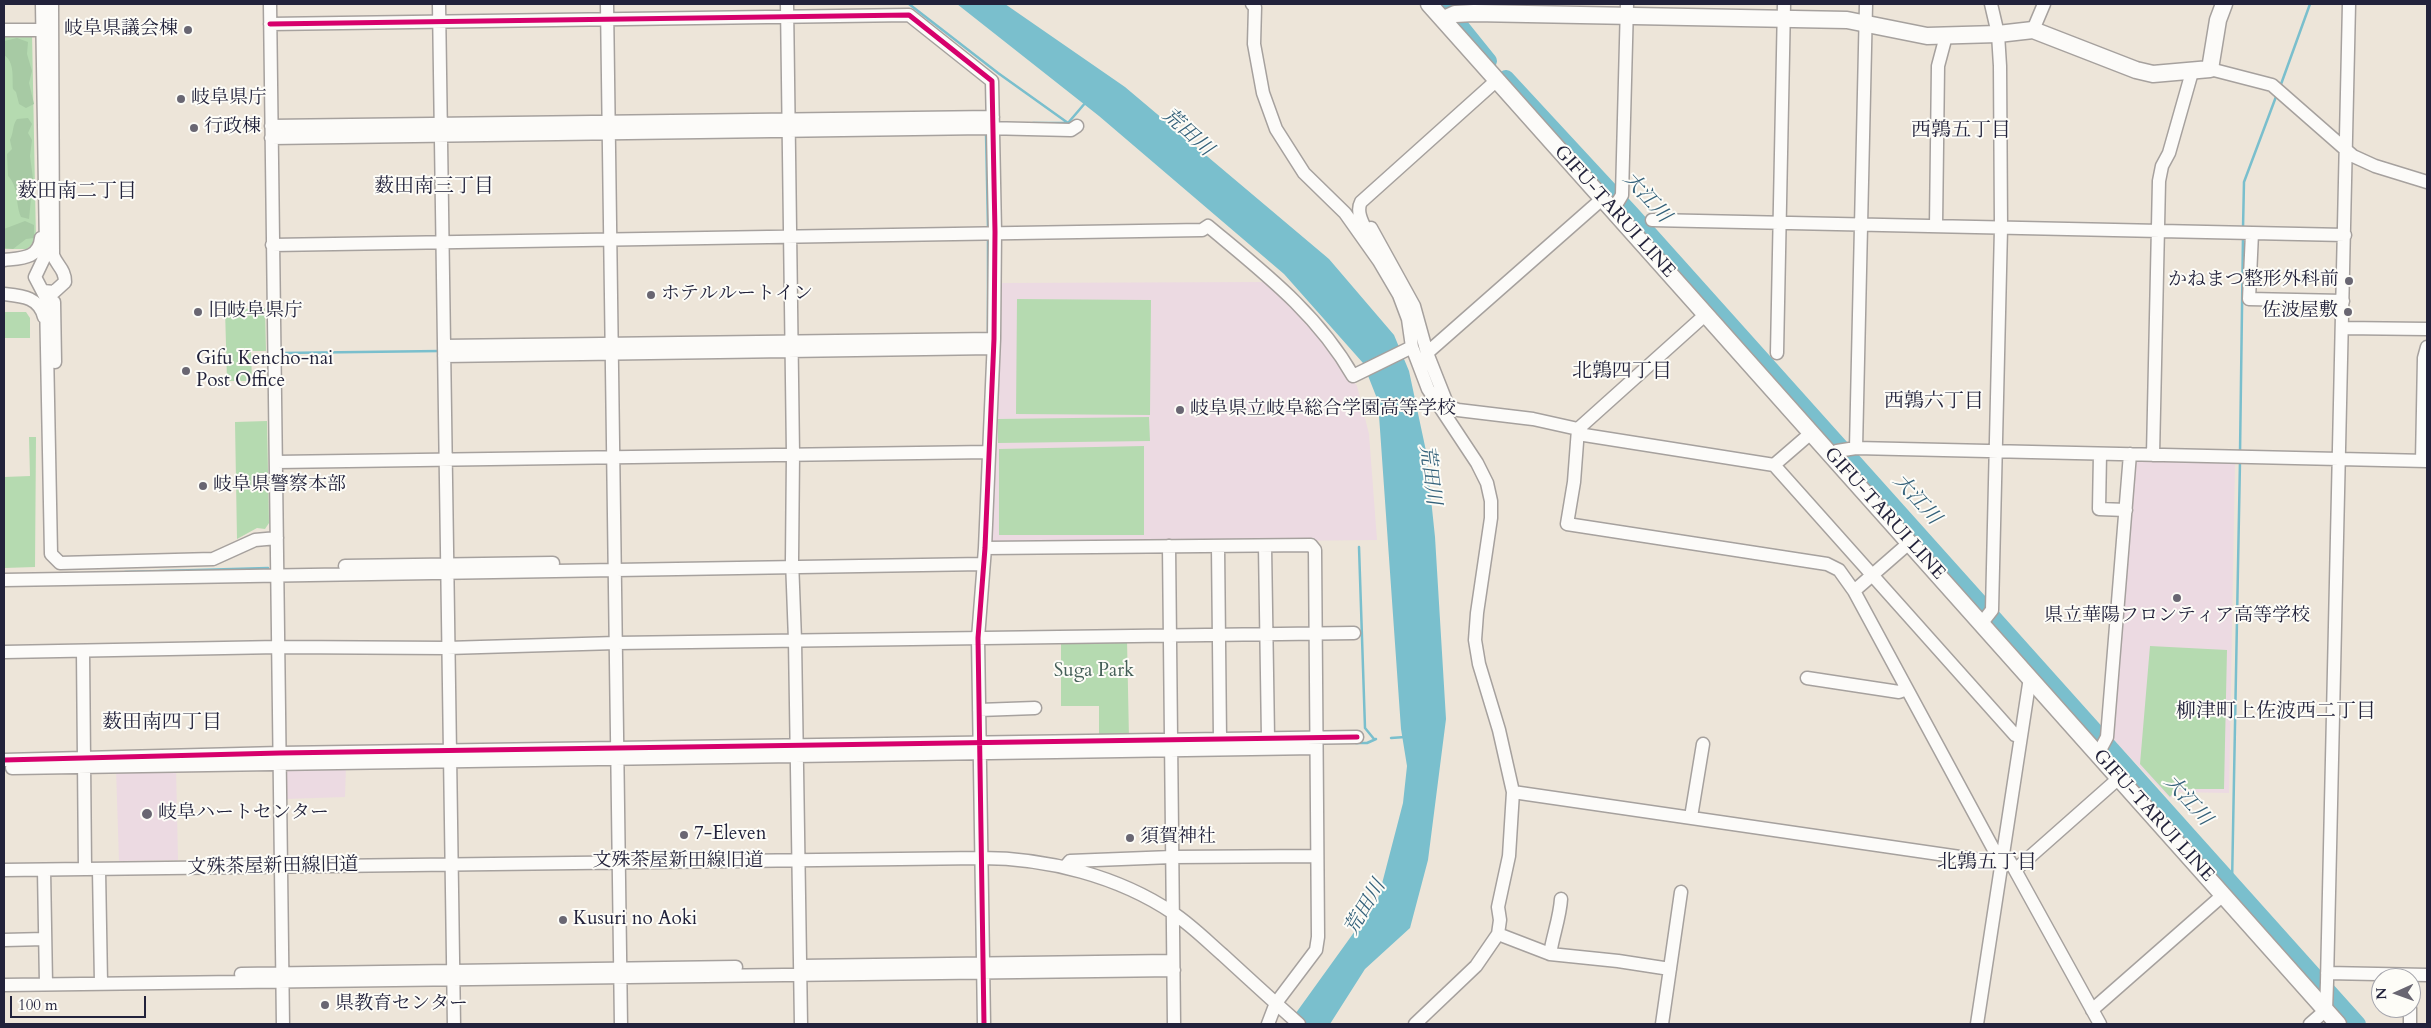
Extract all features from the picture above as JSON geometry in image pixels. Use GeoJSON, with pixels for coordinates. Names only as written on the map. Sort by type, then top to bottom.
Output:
{"type":"FeatureCollection","features":[{"type":"Feature","properties":{"kind":"main road","name":"GIFU-TARUI LINE"},"geometry":{"type":"LineString","coordinates":[[1429,4],[1449,16],[1497,80],[1613,202],[1704,315],[1811,432],[1842,451],[1909,543],[1987,618],[2031,679],[2102,748],[2120,778],[2223,895],[2326,1004],[2338,1024]]}},
{"type":"Feature","properties":{"kind":"main road"},"geometry":{"type":"LineString","coordinates":[[1449,16],[1474,8],[1783,11],[1847,20],[1927,36],[1998,34],[2033,30],[2121,66],[2153,74],[2210,69],[2218,20],[2224,4]]}},
{"type":"Feature","properties":{"kind":"street"},"geometry":{"type":"LineString","coordinates":[[42,4],[46,249],[35,277],[46,298],[51,554],[58,561],[70,562],[213,559],[255,540],[277,538]]}},
{"type":"Feature","properties":{"kind":"street"},"geometry":{"type":"LineString","coordinates":[[52,4],[53,245],[56,262],[65,274],[65,282],[57,290],[54,299],[57,544],[70,562]]}},
{"type":"Feature","properties":{"kind":"street"},"geometry":{"type":"LineString","coordinates":[[270,4],[283,1024]]}},
{"type":"Feature","properties":{"kind":"street"},"geometry":{"type":"LineString","coordinates":[[439,4],[444,461],[454,1024]]}},
{"type":"Feature","properties":{"kind":"street"},"geometry":{"type":"LineString","coordinates":[[607,4],[621,1024]]}},
{"type":"Feature","properties":{"kind":"street"},"geometry":{"type":"LineString","coordinates":[[1252,4],[1256,13],[1254,44],[1263,93],[1276,129],[1304,173],[1345,213],[1379,261],[1399,295],[1408,319],[1408,349],[1428,389],[1477,463],[1487,483],[1491,501],[1491,518],[1477,613],[1475,640],[1479,664],[1499,730],[1513,792],[1510,856],[1498,907],[1500,920],[1498,934],[1476,966],[1415,1024]]}},
{"type":"Feature","properties":{"kind":"street"},"geometry":{"type":"LineString","coordinates":[[1866,4],[1862,225],[1842,451],[2130,454],[2425,461],[2424,358],[2427,347]]}},
{"type":"Feature","properties":{"kind":"street"},"geometry":{"type":"LineString","coordinates":[[1987,618],[1996,452],[2001,228],[2000,66],[1998,34],[1991,4]]}},
{"type":"Feature","properties":{"kind":"street"},"geometry":{"type":"LineString","coordinates":[[2033,30],[2044,4]]}},
{"type":"Feature","properties":{"kind":"street"},"geometry":{"type":"LineString","coordinates":[[2310,1024],[2326,1004],[2349,4]]}},
{"type":"Feature","properties":{"kind":"street"},"geometry":{"type":"LineString","coordinates":[[270,24],[607,19],[787,10],[910,16],[986,74],[992,81],[995,232],[994,344],[978,638],[984,1024]]}},
{"type":"Feature","properties":{"kind":"street"},"geometry":{"type":"LineString","coordinates":[[787,10],[793,564],[796,640],[801,1024]]}},
{"type":"Feature","properties":{"kind":"street"},"geometry":{"type":"LineString","coordinates":[[1426,353],[1613,202],[1627,10]]}},
{"type":"Feature","properties":{"kind":"street"},"geometry":{"type":"LineString","coordinates":[[1777,353],[1783,11]]}},
{"type":"Feature","properties":{"kind":"street"},"geometry":{"type":"LineString","coordinates":[[4,30],[43,30]]}},
{"type":"Feature","properties":{"kind":"street"},"geometry":{"type":"LineString","coordinates":[[1936,226],[1938,66],[1946,36]]}},
{"type":"Feature","properties":{"kind":"street"},"geometry":{"type":"LineString","coordinates":[[2210,69],[2277,88],[2353,156],[2375,166],[2427,178]]}},
{"type":"Feature","properties":{"kind":"street"},"geometry":{"type":"LineString","coordinates":[[2153,455],[2158,231],[2162,166],[2169,153],[2192,72]]}},
{"type":"Feature","properties":{"kind":"street"},"geometry":{"type":"LineString","coordinates":[[1379,261],[1379,254],[1359,211],[1361,202],[1497,80]]}},
{"type":"Feature","properties":{"kind":"street"},"geometry":{"type":"LineString","coordinates":[[271,132],[993,123],[1071,130],[1077,126]]}},
{"type":"Feature","properties":{"kind":"street"},"geometry":{"type":"LineString","coordinates":[[4,261],[28,257],[38,250],[45,210]]}},
{"type":"Feature","properties":{"kind":"street"},"geometry":{"type":"LineString","coordinates":[[1359,211],[1414,306],[1426,353],[1448,406]]}},
{"type":"Feature","properties":{"kind":"street"},"geometry":{"type":"LineString","coordinates":[[1652,220],[2345,235]]}},
{"type":"Feature","properties":{"kind":"street"},"geometry":{"type":"LineString","coordinates":[[272,245],[442,240],[1202,230],[1208,226],[1299,304],[1336,347],[1353,376],[1408,349]]}},
{"type":"Feature","properties":{"kind":"street"},"geometry":{"type":"LineString","coordinates":[[2252,233],[2249,299],[2343,300]]}},
{"type":"Feature","properties":{"kind":"street"},"geometry":{"type":"LineString","coordinates":[[4,261],[40,265],[56,262]]}},
{"type":"Feature","properties":{"kind":"street"},"geometry":{"type":"LineString","coordinates":[[4,294],[41,289],[57,290]]}},
{"type":"Feature","properties":{"kind":"street"},"geometry":{"type":"LineString","coordinates":[[4,294],[31,299],[42,309],[45,320]]}},
{"type":"Feature","properties":{"kind":"street"},"geometry":{"type":"LineString","coordinates":[[1704,315],[1578,432],[1574,482],[1567,524],[1827,564],[1839,570],[1854,591],[2002,860]]}},
{"type":"Feature","properties":{"kind":"street"},"geometry":{"type":"LineString","coordinates":[[2342,328],[2427,329]]}},
{"type":"Feature","properties":{"kind":"street"},"geometry":{"type":"LineString","coordinates":[[444,351],[994,344]]}},
{"type":"Feature","properties":{"kind":"street"},"geometry":{"type":"LineString","coordinates":[[1421,372],[1437,388],[1448,406],[1458,410],[1533,419],[1578,432],[1774,465],[1871,576],[2015,735],[2020,737]]}},
{"type":"Feature","properties":{"kind":"street"},"geometry":{"type":"LineString","coordinates":[[1774,465],[1811,432]]}},
{"type":"Feature","properties":{"kind":"street"},"geometry":{"type":"LineString","coordinates":[[276,462],[989,452]]}},
{"type":"Feature","properties":{"kind":"street"},"geometry":{"type":"LineString","coordinates":[[2100,454],[2099,509],[2126,510]]}},
{"type":"Feature","properties":{"kind":"street"},"geometry":{"type":"LineString","coordinates":[[2102,748],[2130,454]]}},
{"type":"Feature","properties":{"kind":"street"},"geometry":{"type":"LineString","coordinates":[[1854,591],[1909,543]]}},
{"type":"Feature","properties":{"kind":"street"},"geometry":{"type":"LineString","coordinates":[[4,580],[278,570],[793,564],[983,557],[1169,546],[1311,545],[1315,550],[1318,937],[1316,950],[1268,1024]]}},
{"type":"Feature","properties":{"kind":"street"},"geometry":{"type":"LineString","coordinates":[[1169,546],[1174,1024]]}},
{"type":"Feature","properties":{"kind":"street"},"geometry":{"type":"LineString","coordinates":[[1218,546],[1220,739]]}},
{"type":"Feature","properties":{"kind":"street"},"geometry":{"type":"LineString","coordinates":[[1266,546],[1268,738]]}},
{"type":"Feature","properties":{"kind":"street"},"geometry":{"type":"LineString","coordinates":[[4,652],[279,647],[447,648],[616,642],[1354,633]]}},
{"type":"Feature","properties":{"kind":"street"},"geometry":{"type":"LineString","coordinates":[[83,650],[83,761],[86,869]]}},
{"type":"Feature","properties":{"kind":"street"},"geometry":{"type":"LineString","coordinates":[[1807,678],[1899,692],[1907,689]]}},
{"type":"Feature","properties":{"kind":"street"},"geometry":{"type":"LineString","coordinates":[[1977,1024],[2020,737],[2031,679]]}},
{"type":"Feature","properties":{"kind":"street"},"geometry":{"type":"LineString","coordinates":[[979,710],[1035,708]]}},
{"type":"Feature","properties":{"kind":"street"},"geometry":{"type":"LineString","coordinates":[[4,760],[83,761],[1316,743],[1357,736]]}},
{"type":"Feature","properties":{"kind":"street"},"geometry":{"type":"LineString","coordinates":[[1171,745],[1220,739],[1268,738],[1316,743]]}},
{"type":"Feature","properties":{"kind":"street"},"geometry":{"type":"LineString","coordinates":[[1691,817],[1703,744]]}},
{"type":"Feature","properties":{"kind":"street"},"geometry":{"type":"LineString","coordinates":[[4,768],[83,761]]}},
{"type":"Feature","properties":{"kind":"street"},"geometry":{"type":"LineString","coordinates":[[2015,870],[2120,778]]}},
{"type":"Feature","properties":{"kind":"street"},"geometry":{"type":"LineString","coordinates":[[1513,792],[2009,860],[2100,1024]]}},
{"type":"Feature","properties":{"kind":"street"},"geometry":{"type":"LineString","coordinates":[[1065,868],[1070,861],[1172,857],[1317,856]]}},
{"type":"Feature","properties":{"kind":"street","name":"文殊茶屋新田線旧道"},"geometry":{"type":"LineString","coordinates":[[4,870],[981,858],[1036,861],[1065,868],[1134,892],[1173,913],[1299,1024]]}},
{"type":"Feature","properties":{"kind":"street"},"geometry":{"type":"LineString","coordinates":[[44,870],[46,980]]}},
{"type":"Feature","properties":{"kind":"street"},"geometry":{"type":"LineString","coordinates":[[99,870],[101,980]]}},
{"type":"Feature","properties":{"kind":"street"},"geometry":{"type":"LineString","coordinates":[[1662,1024],[1681,892]]}},
{"type":"Feature","properties":{"kind":"street"},"geometry":{"type":"LineString","coordinates":[[2092,1010],[2223,895]]}},
{"type":"Feature","properties":{"kind":"street"},"geometry":{"type":"LineString","coordinates":[[1550,954],[1553,931],[1560,912],[1560,899]]}},
{"type":"Feature","properties":{"kind":"street"},"geometry":{"type":"LineString","coordinates":[[1498,934],[1550,954],[1604,959],[1670,969]]}},
{"type":"Feature","properties":{"kind":"street"},"geometry":{"type":"LineString","coordinates":[[4,940],[45,939]]}},
{"type":"Feature","properties":{"kind":"street"},"geometry":{"type":"LineString","coordinates":[[4,978],[101,980],[1174,966]]}},
{"type":"Feature","properties":{"kind":"street"},"geometry":{"type":"LineString","coordinates":[[2327,977],[2371,976]]}},
{"type":"Feature","properties":{"kind":"street"},"geometry":{"type":"LineString","coordinates":[[4,985],[46,980]]}},
{"type":"Feature","properties":{"kind":"shaded area","name":"岐阜県立岐阜総合学園高等学校"},"geometry":{"type":"Polygon","coordinates":[[[1263,282],[1292,302],[1327,341],[1357,386],[1369,434],[1377,540],[991,544],[1000,283],[1263,282]]]}},
{"type":"Feature","properties":{"kind":"shaded area","name":"県立華陽フロンティア高等学校"},"geometry":{"type":"Polygon","coordinates":[[[2133,460],[2235,461],[2229,793],[2176,792],[2170,799],[2109,735],[2133,460]]]}},
{"type":"Feature","properties":{"kind":"shaded area","name":"岐阜ハートセンター"},"geometry":{"type":"Polygon","coordinates":[[[176,766],[178,860],[119,861],[116,768],[176,766]]]}},
{"type":"Feature","properties":{"kind":"shaded area"},"geometry":{"type":"Polygon","coordinates":[[[346,766],[345,797],[286,799],[285,772],[304,767],[346,766]]]}},
{"type":"Feature","properties":{"kind":"green space"},"geometry":{"type":"Polygon","coordinates":[[[4,32],[32,32],[36,241],[27,249],[4,249],[4,32]]]}},
{"type":"Feature","properties":{"kind":"green space"},"geometry":{"type":"Polygon","coordinates":[[[17,38],[28,42],[27,54],[32,71],[29,83],[34,104],[26,108],[19,104],[16,92],[13,89],[13,75],[10,62],[4,55],[4,41],[17,38]]]}},
{"type":"Feature","properties":{"kind":"green space"},"geometry":{"type":"Polygon","coordinates":[[[28,118],[32,124],[28,133],[32,140],[30,156],[33,179],[29,219],[21,217],[19,212],[14,185],[8,176],[7,154],[12,149],[10,140],[15,122],[17,119],[28,118]]]}},
{"type":"Feature","properties":{"kind":"green space"},"geometry":{"type":"Polygon","coordinates":[[[25,221],[34,225],[34,238],[26,239],[13,249],[5,248],[4,229],[25,221]]]}},
{"type":"Feature","properties":{"kind":"green space"},"geometry":{"type":"Polygon","coordinates":[[[1017,299],[1151,300],[1150,415],[1016,414],[1017,299]]]}},
{"type":"Feature","properties":{"kind":"green space"},"geometry":{"type":"Polygon","coordinates":[[[265,308],[266,351],[251,351],[252,381],[227,381],[225,309],[265,308]]]}},
{"type":"Feature","properties":{"kind":"green space"},"geometry":{"type":"Polygon","coordinates":[[[4,312],[26,312],[30,318],[30,338],[4,338],[4,312]]]}},
{"type":"Feature","properties":{"kind":"green space"},"geometry":{"type":"Polygon","coordinates":[[[1149,417],[1150,441],[998,443],[998,419],[1149,417]]]}},
{"type":"Feature","properties":{"kind":"green space"},"geometry":{"type":"Polygon","coordinates":[[[267,421],[269,523],[265,529],[257,528],[237,539],[235,422],[267,421]]]}},
{"type":"Feature","properties":{"kind":"green space"},"geometry":{"type":"Polygon","coordinates":[[[29,437],[36,437],[35,567],[4,568],[4,477],[30,476],[29,437]]]}},
{"type":"Feature","properties":{"kind":"green space"},"geometry":{"type":"Polygon","coordinates":[[[1144,446],[1144,535],[999,535],[999,449],[1144,446]]]}},
{"type":"Feature","properties":{"kind":"green space","name":"Suga Park"},"geometry":{"type":"Polygon","coordinates":[[[1061,639],[1127,639],[1129,739],[1099,738],[1099,706],[1061,706],[1061,639]]]}},
{"type":"Feature","properties":{"kind":"green space"},"geometry":{"type":"Polygon","coordinates":[[[2150,646],[2227,650],[2224,789],[2176,789],[2170,797],[2140,764],[2150,646]]]}},
{"type":"Feature","properties":{"kind":"water"},"geometry":{"type":"Polygon","coordinates":[[[957,4],[1005,4],[1125,87],[1329,259],[1394,335],[1409,371],[1426,451],[1435,537],[1446,719],[1428,860],[1410,928],[1365,969],[1330,1024],[1288,1024],[1378,899],[1403,803],[1407,766],[1401,729],[1378,401],[1363,363],[1284,274],[1099,116],[957,4]]]}},
{"type":"Feature","properties":{"kind":"waterway"},"geometry":{"type":"LineString","coordinates":[[909,4],[998,73],[1068,123]]}},
{"type":"Feature","properties":{"kind":"waterway","name":"大江川"},"geometry":{"type":"LineString","coordinates":[[1443,4],[1489,61]]}},
{"type":"Feature","properties":{"kind":"waterway"},"geometry":{"type":"LineString","coordinates":[[2280,87],[2310,4]]}},
{"type":"Feature","properties":{"kind":"waterway","name":"大江川"},"geometry":{"type":"LineString","coordinates":[[1506,78],[1631,213],[2358,1024]]}},
{"type":"Feature","properties":{"kind":"waterway"},"geometry":{"type":"LineString","coordinates":[[2243,228],[2244,182],[2277,94]]}},
{"type":"Feature","properties":{"kind":"waterway"},"geometry":{"type":"LineString","coordinates":[[1033,123],[1068,123],[1086,102]]}},
{"type":"Feature","properties":{"kind":"waterway"},"geometry":{"type":"LineString","coordinates":[[986,133],[988,227]]}},
{"type":"Feature","properties":{"kind":"waterway"},"geometry":{"type":"LineString","coordinates":[[2240,453],[2243,236]]}},
{"type":"Feature","properties":{"kind":"waterway"},"geometry":{"type":"LineString","coordinates":[[988,239],[988,335]]}},
{"type":"Feature","properties":{"kind":"waterway"},"geometry":{"type":"LineString","coordinates":[[280,353],[440,351]]}},
{"type":"Feature","properties":{"kind":"waterway"},"geometry":{"type":"LineString","coordinates":[[2232,884],[2240,461]]}},
{"type":"Feature","properties":{"kind":"waterway"},"geometry":{"type":"LineString","coordinates":[[1359,547],[1365,728],[1374,739]]}},
{"type":"Feature","properties":{"kind":"waterway"},"geometry":{"type":"LineString","coordinates":[[125,572],[268,568]]}},
{"type":"Feature","properties":{"kind":"waterway"},"geometry":{"type":"LineString","coordinates":[[1391,738],[1405,737]]}},
{"type":"Feature","properties":{"kind":"waterway"},"geometry":{"type":"LineString","coordinates":[[1356,743],[1367,743],[1376,739]]}},
{"type":"Feature","properties":{"kind":"cycle path"},"geometry":{"type":"LineString","coordinates":[[270,24],[909,15],[992,81],[995,232],[994,339],[985,548],[978,638],[984,1024]]}},
{"type":"Feature","properties":{"kind":"cycle path"},"geometry":{"type":"LineString","coordinates":[[4,760],[280,753],[1357,737]]}},
{"type":"Feature","properties":{"kind":"place","name":"岐阜県議会棟"},"geometry":{"type":"Point","coordinates":[188,30]}},
{"type":"Feature","properties":{"kind":"place","name":"岐阜県庁"},"geometry":{"type":"Point","coordinates":[181,99]}},
{"type":"Feature","properties":{"kind":"place","name":"行政棟"},"geometry":{"type":"Point","coordinates":[194,128]}},
{"type":"Feature","properties":{"kind":"place","name":"かねまつ整形外科前"},"geometry":{"type":"Point","coordinates":[2349,281]}},
{"type":"Feature","properties":{"kind":"place","name":"ホテルルートイン"},"geometry":{"type":"Point","coordinates":[651,295]}},
{"type":"Feature","properties":{"kind":"place","name":"旧岐阜県庁"},"geometry":{"type":"Point","coordinates":[198,312]}},
{"type":"Feature","properties":{"kind":"place","name":"佐波屋敷"},"geometry":{"type":"Point","coordinates":[2348,312]}},
{"type":"Feature","properties":{"kind":"place","name":"Gifu Kencho-nai Post Office"},"geometry":{"type":"Point","coordinates":[186,371]}},
{"type":"Feature","properties":{"kind":"place","name":"岐阜県立岐阜総合学園高等学校"},"geometry":{"type":"Point","coordinates":[1180,410]}},
{"type":"Feature","properties":{"kind":"place","name":"岐阜県警察本部"},"geometry":{"type":"Point","coordinates":[203,486]}},
{"type":"Feature","properties":{"kind":"place","name":"県立華陽フロンティア高等学校"},"geometry":{"type":"Point","coordinates":[2177,598]}},
{"type":"Feature","properties":{"kind":"place","name":"岐阜ハートセンター"},"geometry":{"type":"Point","coordinates":[147,814]}},
{"type":"Feature","properties":{"kind":"place","name":"7-Eleven"},"geometry":{"type":"Point","coordinates":[684,835]}},
{"type":"Feature","properties":{"kind":"place","name":"須賀神社"},"geometry":{"type":"Point","coordinates":[1130,838]}},
{"type":"Feature","properties":{"kind":"place","name":"Kusuri no Aoki"},"geometry":{"type":"Point","coordinates":[563,920]}},
{"type":"Feature","properties":{"kind":"place","name":"県教育センター"},"geometry":{"type":"Point","coordinates":[325,1005]}},
{"type":"Feature","properties":{"kind":"district","name":"西鶉五丁目"},"geometry":{"type":"Point","coordinates":[1961,131]}},
{"type":"Feature","properties":{"kind":"district","name":"薮田南三丁目"},"geometry":{"type":"Point","coordinates":[434,187]}},
{"type":"Feature","properties":{"kind":"district","name":"薮田南二丁目"},"geometry":{"type":"Point","coordinates":[77,192]}},
{"type":"Feature","properties":{"kind":"district","name":"北鶉四丁目"},"geometry":{"type":"Point","coordinates":[1622,372]}},
{"type":"Feature","properties":{"kind":"district","name":"西鶉六丁目"},"geometry":{"type":"Point","coordinates":[1934,402]}},
{"type":"Feature","properties":{"kind":"district","name":"柳津町上佐波西二丁目"},"geometry":{"type":"Point","coordinates":[2276,712]}},
{"type":"Feature","properties":{"kind":"district","name":"薮田南四丁目"},"geometry":{"type":"Point","coordinates":[162,723]}},
{"type":"Feature","properties":{"kind":"district","name":"北鶉五丁目"},"geometry":{"type":"Point","coordinates":[1987,863]}},
{"type":"Feature","properties":{"kind":"water label","name":"荒田川"},"geometry":{"type":"Point","coordinates":[1187,133]}},
{"type":"Feature","properties":{"kind":"water label","name":"荒田川"},"geometry":{"type":"Point","coordinates":[1429,475]}},
{"type":"Feature","properties":{"kind":"water label","name":"荒田川"},"geometry":{"type":"Point","coordinates":[1366,908]}}]}
